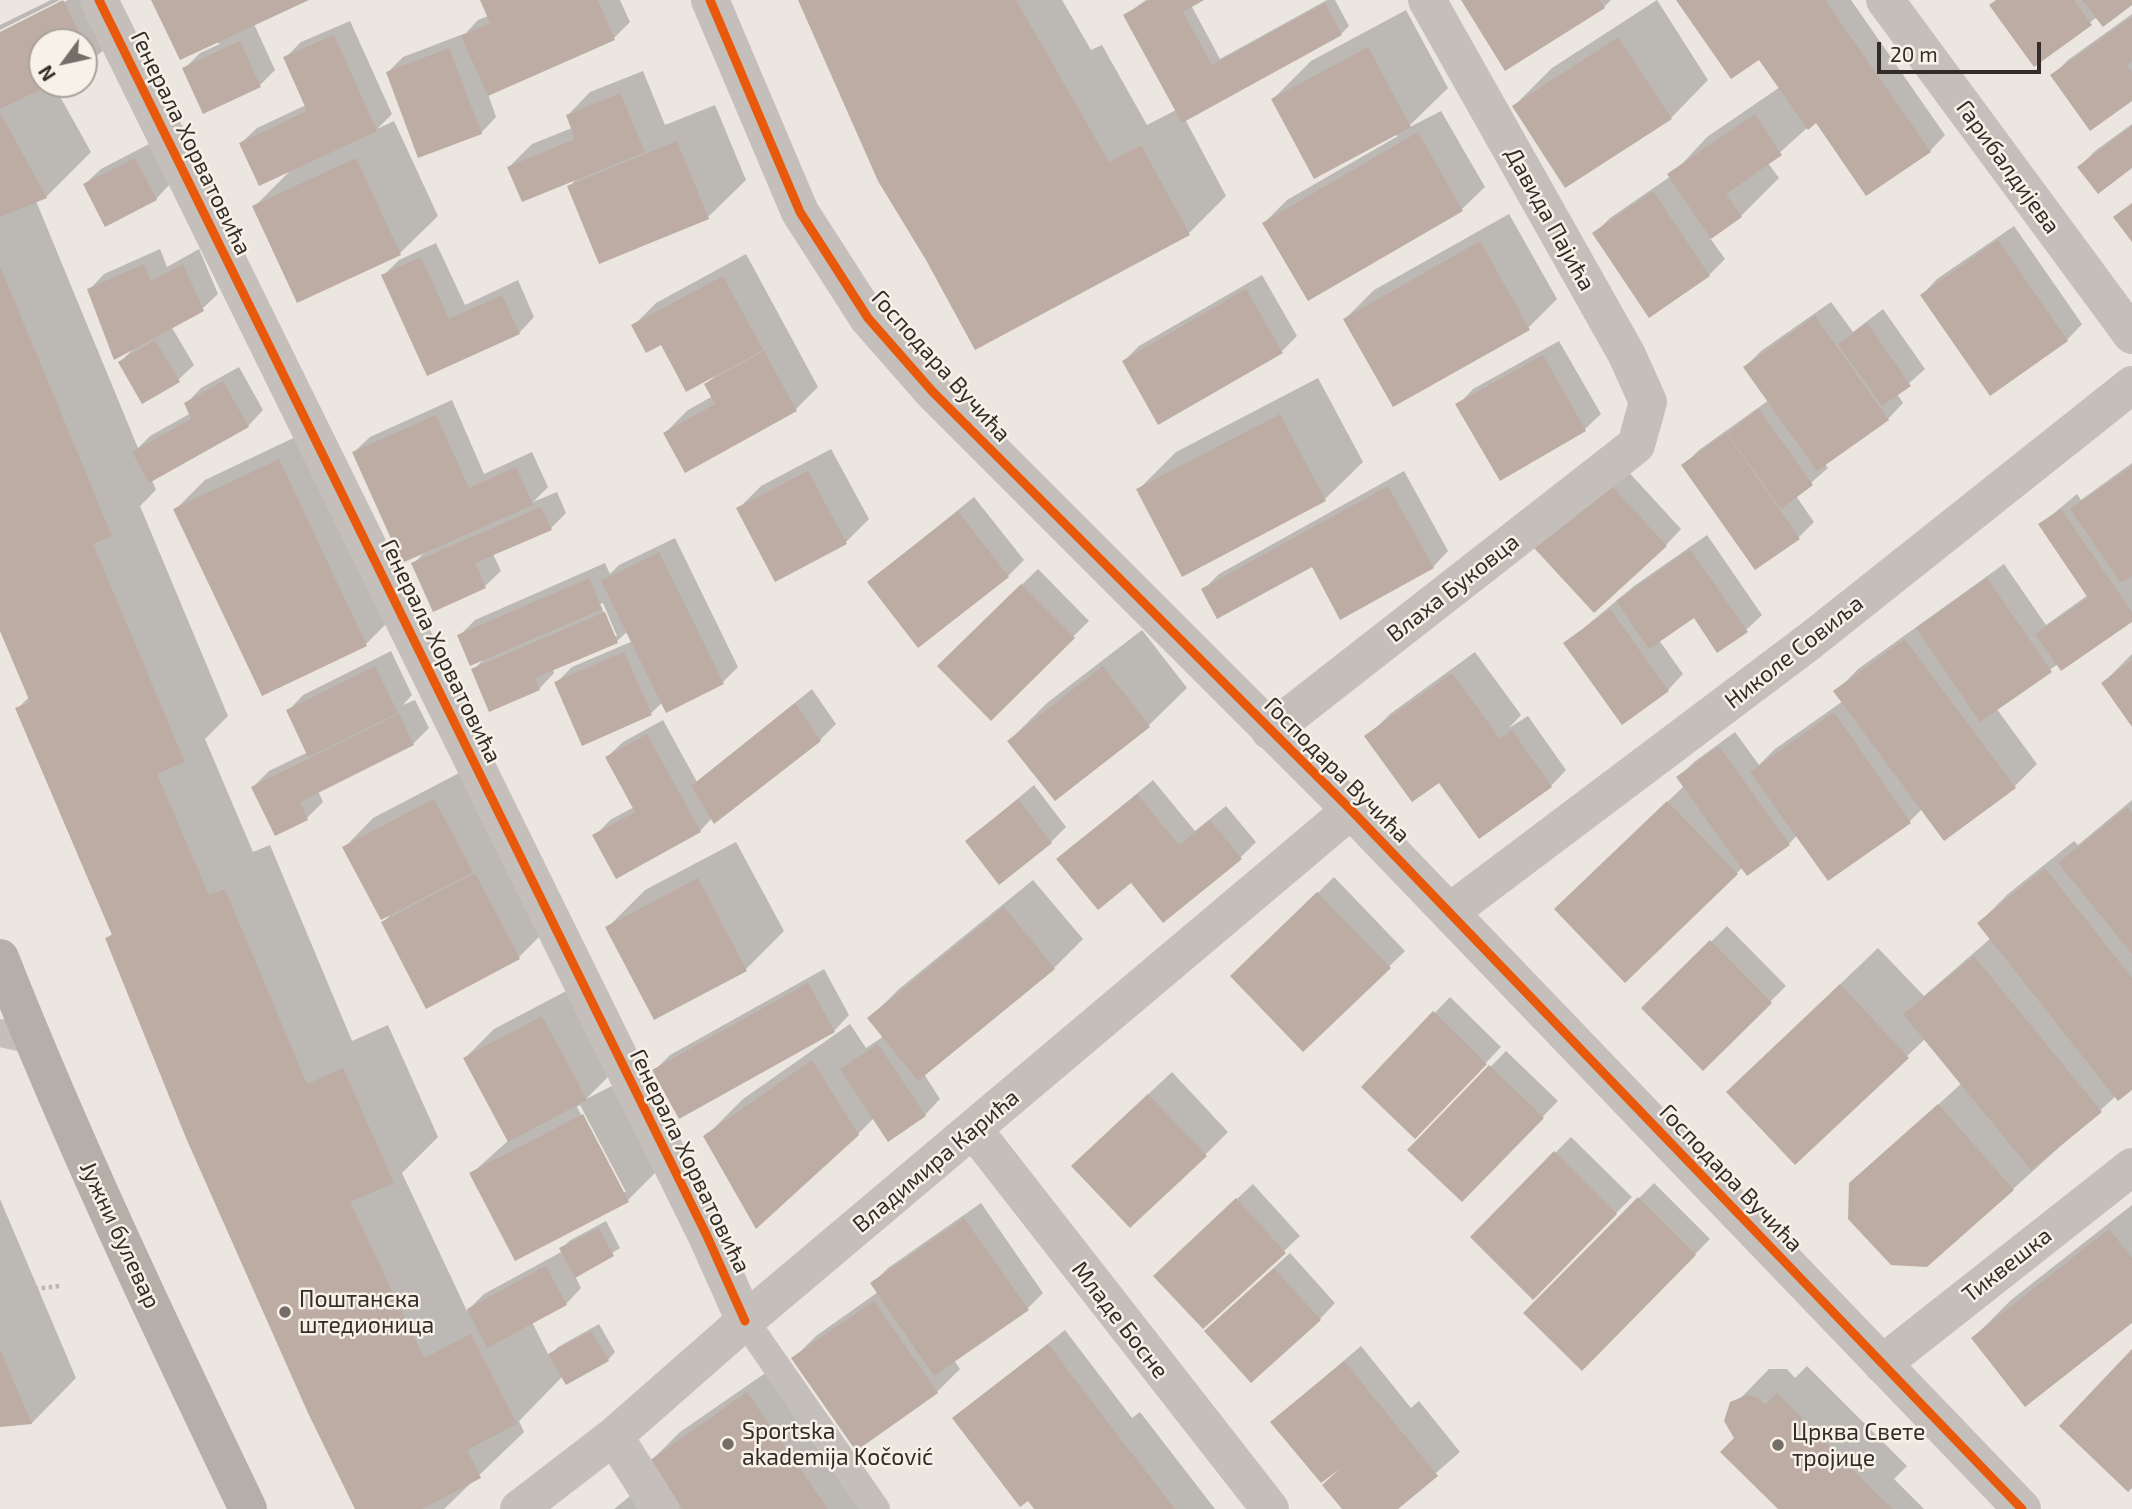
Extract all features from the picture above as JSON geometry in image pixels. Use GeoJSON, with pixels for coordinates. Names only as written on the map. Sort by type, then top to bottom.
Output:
{"type":"FeatureCollection","features":[{"type":"Feature","properties":{"kind":"main road","name":"Јужни булевар"},"geometry":{"type":"LineString","coordinates":[[0,958],[16,1036],[248,1509]]}},
{"type":"Feature","properties":{"kind":"street","name":"Генерала Хорватовића"},"geometry":{"type":"LineString","coordinates":[[99,0],[707,1236],[745,1321]]}},
{"type":"Feature","properties":{"kind":"street","name":"Господара Вучића"},"geometry":{"type":"LineString","coordinates":[[710,0],[800,212],[868,318],[932,391],[1351,810],[2022,1509]]}},
{"type":"Feature","properties":{"kind":"street","name":"Давида Пајића"},"geometry":{"type":"LineString","coordinates":[[1427,0],[1627,355],[1648,402],[1636,445]]}},
{"type":"Feature","properties":{"kind":"street","name":"Гарибалдијева"},"geometry":{"type":"LineString","coordinates":[[1885,0],[2132,335]]}},
{"type":"Feature","properties":{"kind":"street","name":"Николе Совиља"},"geometry":{"type":"LineString","coordinates":[[1450,912],[1810,641],[2132,385]]}},
{"type":"Feature","properties":{"kind":"street","name":"Влаха Буковца"},"geometry":{"type":"LineString","coordinates":[[1270,731],[1636,445]]}},
{"type":"Feature","properties":{"kind":"street","name":"Владимира Карића"},"geometry":{"type":"LineString","coordinates":[[519,1509],[614,1436],[745,1321],[1351,810]]}},
{"type":"Feature","properties":{"kind":"street","name":"Младе Босне"},"geometry":{"type":"LineString","coordinates":[[973,1129],[1270,1509]]}},
{"type":"Feature","properties":{"kind":"street","name":"Тиквешка"},"geometry":{"type":"LineString","coordinates":[[1881,1364],[2132,1167]]}},
{"type":"Feature","properties":{"kind":"street"},"geometry":{"type":"LineString","coordinates":[[614,1436],[660,1509]]}},
{"type":"Feature","properties":{"kind":"lane"},"geometry":{"type":"LineString","coordinates":[[745,1321],[876,1509]]}},
{"type":"Feature","properties":{"kind":"path"},"geometry":{"type":"LineString","coordinates":[[0,1293],[60,1286]]}},
{"type":"Feature","properties":{"kind":"building"},"geometry":{"type":"Polygon","coordinates":[[[63,0],[77,28],[28,28],[28,96],[0,109],[0,32],[63,0]]]}},
{"type":"Feature","properties":{"kind":"building"},"geometry":{"type":"Polygon","coordinates":[[[151,0],[309,0],[180,60],[151,0]]]}},
{"type":"Feature","properties":{"kind":"building"},"geometry":{"type":"Polygon","coordinates":[[[480,0],[598,0],[615,40],[488,96],[461,36],[490,23],[480,0]]]}},
{"type":"Feature","properties":{"kind":"building"},"geometry":{"type":"Polygon","coordinates":[[[798,0],[1016,0],[1109,162],[1141,145],[1190,235],[975,350],[926,260],[878,181],[798,0]]]}},
{"type":"Feature","properties":{"kind":"building"},"geometry":{"type":"Polygon","coordinates":[[[1149,0],[1204,0],[1183,12],[1212,65],[1325,3],[1342,35],[1182,123],[1123,15],[1149,0]]]}},
{"type":"Feature","properties":{"kind":"building"},"geometry":{"type":"Polygon","coordinates":[[[1461,0],[1600,0],[1605,8],[1505,71],[1461,0]]]}},
{"type":"Feature","properties":{"kind":"building"},"geometry":{"type":"Polygon","coordinates":[[[1676,0],[1825,0],[1931,152],[1866,196],[1816,123],[1808,130],[1759,60],[1731,79],[1676,0]]]}},
{"type":"Feature","properties":{"kind":"building"},"geometry":{"type":"Polygon","coordinates":[[[1996,0],[2074,0],[2092,25],[2034,67],[1989,5],[1996,0]]]}},
{"type":"Feature","properties":{"kind":"building"},"geometry":{"type":"Polygon","coordinates":[[[2082,0],[2132,0],[2132,5],[2103,27],[2082,0]]]}},
{"type":"Feature","properties":{"kind":"building"},"geometry":{"type":"Polygon","coordinates":[[[2132,17],[2132,61],[2127,65],[2132,72],[2132,101],[2090,131],[2050,75],[2132,17]]]}},
{"type":"Feature","properties":{"kind":"building"},"geometry":{"type":"Polygon","coordinates":[[[334,35],[377,131],[259,186],[239,143],[307,111],[283,57],[334,35]]]}},
{"type":"Feature","properties":{"kind":"building"},"geometry":{"type":"Polygon","coordinates":[[[1618,37],[1672,119],[1565,188],[1512,106],[1618,37]]]}},
{"type":"Feature","properties":{"kind":"building"},"geometry":{"type":"Polygon","coordinates":[[[240,41],[261,87],[203,114],[182,68],[240,41]]]}},
{"type":"Feature","properties":{"kind":"building"},"geometry":{"type":"Polygon","coordinates":[[[1368,47],[1411,127],[1314,179],[1271,99],[1368,47]]]}},
{"type":"Feature","properties":{"kind":"building"},"geometry":{"type":"Polygon","coordinates":[[[449,48],[482,134],[418,158],[386,72],[449,48]]]}},
{"type":"Feature","properties":{"kind":"building"},"geometry":{"type":"Polygon","coordinates":[[[620,93],[645,152],[522,202],[507,167],[575,139],[566,115],[620,93]]]}},
{"type":"Feature","properties":{"kind":"building"},"geometry":{"type":"Polygon","coordinates":[[[0,112],[47,198],[0,217],[0,112]]]}},
{"type":"Feature","properties":{"kind":"building"},"geometry":{"type":"Polygon","coordinates":[[[1755,114],[1782,155],[1726,194],[1742,217],[1711,239],[1667,174],[1755,114]]]}},
{"type":"Feature","properties":{"kind":"building"},"geometry":{"type":"Polygon","coordinates":[[[2132,126],[2132,168],[2098,194],[2077,167],[2132,126]]]}},
{"type":"Feature","properties":{"kind":"building"},"geometry":{"type":"Polygon","coordinates":[[[1418,132],[1463,211],[1308,301],[1262,223],[1418,132]]]}},
{"type":"Feature","properties":{"kind":"building"},"geometry":{"type":"Polygon","coordinates":[[[677,141],[709,219],[599,264],[567,186],[677,141]]]}},
{"type":"Feature","properties":{"kind":"building"},"geometry":{"type":"Polygon","coordinates":[[[135,158],[157,200],[105,227],[83,184],[135,158]]]}},
{"type":"Feature","properties":{"kind":"building"},"geometry":{"type":"Polygon","coordinates":[[[356,158],[401,255],[297,303],[252,206],[356,158]]]}},
{"type":"Feature","properties":{"kind":"building"},"geometry":{"type":"Polygon","coordinates":[[[1653,191],[1710,276],[1649,318],[1592,233],[1653,191]]]}},
{"type":"Feature","properties":{"kind":"building"},"geometry":{"type":"Polygon","coordinates":[[[2132,203],[2132,242],[2113,217],[2132,203]]]}},
{"type":"Feature","properties":{"kind":"building"},"geometry":{"type":"Polygon","coordinates":[[[1998,240],[2068,341],[1990,396],[1920,295],[1998,240]]]}},
{"type":"Feature","properties":{"kind":"building"},"geometry":{"type":"Polygon","coordinates":[[[1480,241],[1530,330],[1393,407],[1343,319],[1480,241]]]}},
{"type":"Feature","properties":{"kind":"building"},"geometry":{"type":"Polygon","coordinates":[[[421,257],[449,319],[502,295],[520,334],[427,376],[381,275],[421,257]]]}},
{"type":"Feature","properties":{"kind":"building"},"geometry":{"type":"Polygon","coordinates":[[[144,264],[151,281],[183,264],[204,311],[114,360],[87,289],[144,264]]]}},
{"type":"Feature","properties":{"kind":"building"},"geometry":{"type":"Polygon","coordinates":[[[0,266],[112,536],[93,544],[185,762],[157,774],[209,895],[225,889],[307,1084],[343,1068],[394,1183],[350,1202],[424,1358],[471,1334],[517,1424],[467,1450],[481,1478],[422,1509],[355,1509],[308,1413],[186,1138],[105,938],[112,935],[15,708],[30,702],[0,631],[0,266]]]}},
{"type":"Feature","properties":{"kind":"building"},"geometry":{"type":"Polygon","coordinates":[[[723,276],[763,350],[686,392],[661,345],[646,353],[631,325],[723,276]]]}},
{"type":"Feature","properties":{"kind":"building"},"geometry":{"type":"Polygon","coordinates":[[[1246,289],[1283,353],[1158,425],[1122,361],[1246,289]]]}},
{"type":"Feature","properties":{"kind":"building"},"geometry":{"type":"Polygon","coordinates":[[[1815,316],[1889,420],[1817,471],[1743,367],[1815,316]]]}},
{"type":"Feature","properties":{"kind":"building"},"geometry":{"type":"Polygon","coordinates":[[[1867,323],[1911,386],[1882,406],[1838,344],[1867,323]]]}},
{"type":"Feature","properties":{"kind":"building"},"geometry":{"type":"Polygon","coordinates":[[[155,340],[180,382],[142,404],[118,362],[155,340]]]}},
{"type":"Feature","properties":{"kind":"building"},"geometry":{"type":"Polygon","coordinates":[[[764,351],[797,411],[685,473],[663,433],[715,404],[704,384],[764,351]]]}},
{"type":"Feature","properties":{"kind":"building"},"geometry":{"type":"Polygon","coordinates":[[[1543,355],[1586,431],[1500,481],[1455,404],[1543,355]]]}},
{"type":"Feature","properties":{"kind":"building"},"geometry":{"type":"Polygon","coordinates":[[[223,381],[249,427],[149,483],[132,452],[191,419],[184,403],[223,381]]]}},
{"type":"Feature","properties":{"kind":"building"},"geometry":{"type":"Polygon","coordinates":[[[1759,409],[1813,485],[1781,509],[1727,433],[1759,409]]]}},
{"type":"Feature","properties":{"kind":"building"},"geometry":{"type":"Polygon","coordinates":[[[1280,414],[1326,501],[1182,577],[1136,489],[1280,414]]]}},
{"type":"Feature","properties":{"kind":"building"},"geometry":{"type":"Polygon","coordinates":[[[436,415],[469,488],[516,467],[533,505],[402,563],[352,452],[436,415]]]}},
{"type":"Feature","properties":{"kind":"building"},"geometry":{"type":"Polygon","coordinates":[[[1726,433],[1800,539],[1755,570],[1681,465],[1726,433]]]}},
{"type":"Feature","properties":{"kind":"building"},"geometry":{"type":"Polygon","coordinates":[[[279,459],[367,646],[262,696],[173,509],[279,459]]]}},
{"type":"Feature","properties":{"kind":"building"},"geometry":{"type":"Polygon","coordinates":[[[2132,466],[2132,576],[2121,583],[2070,509],[2132,466]]]}},
{"type":"Feature","properties":{"kind":"building"},"geometry":{"type":"Polygon","coordinates":[[[808,471],[847,544],[775,582],[736,508],[808,471]]]}},
{"type":"Feature","properties":{"kind":"building"},"geometry":{"type":"Polygon","coordinates":[[[1607,481],[1667,546],[1594,613],[1534,548],[1607,481]]]}},
{"type":"Feature","properties":{"kind":"building"},"geometry":{"type":"Polygon","coordinates":[[[1388,486],[1434,568],[1340,620],[1312,567],[1217,619],[1201,589],[1388,486]]]}},
{"type":"Feature","properties":{"kind":"building"},"geometry":{"type":"Polygon","coordinates":[[[541,507],[552,530],[475,563],[486,588],[433,612],[411,563],[541,507]]]}},
{"type":"Feature","properties":{"kind":"building"},"geometry":{"type":"Polygon","coordinates":[[[2061,509],[2132,612],[2132,622],[2061,671],[2035,634],[2088,598],[2038,524],[2061,509]]]}},
{"type":"Feature","properties":{"kind":"building"},"geometry":{"type":"Polygon","coordinates":[[[958,511],[1009,577],[918,648],[867,582],[958,511]]]}},
{"type":"Feature","properties":{"kind":"building"},"geometry":{"type":"Polygon","coordinates":[[[1690,549],[1748,632],[1717,653],[1694,618],[1649,649],[1616,601],[1690,549]]]}},
{"type":"Feature","properties":{"kind":"building"},"geometry":{"type":"Polygon","coordinates":[[[659,552],[724,684],[666,713],[601,581],[659,552]]]}},
{"type":"Feature","properties":{"kind":"building"},"geometry":{"type":"Polygon","coordinates":[[[589,578],[602,609],[470,666],[457,635],[589,578]]]}},
{"type":"Feature","properties":{"kind":"building"},"geometry":{"type":"Polygon","coordinates":[[[1987,578],[2052,672],[1980,722],[1916,628],[1987,578]]]}},
{"type":"Feature","properties":{"kind":"building"},"geometry":{"type":"Polygon","coordinates":[[[1021,584],[1075,638],[991,721],[937,666],[1021,584]]]}},
{"type":"Feature","properties":{"kind":"building"},"geometry":{"type":"Polygon","coordinates":[[[1610,609],[1669,691],[1622,725],[1563,643],[1610,609]]]}},
{"type":"Feature","properties":{"kind":"building"},"geometry":{"type":"Polygon","coordinates":[[[605,612],[618,643],[535,678],[540,690],[489,712],[471,669],[605,612]]]}},
{"type":"Feature","properties":{"kind":"building"},"geometry":{"type":"Polygon","coordinates":[[[1905,639],[2016,788],[1944,841],[1833,691],[1905,639]]]}},
{"type":"Feature","properties":{"kind":"building"},"geometry":{"type":"Polygon","coordinates":[[[624,652],[652,715],[582,746],[554,682],[624,652]]]}},
{"type":"Feature","properties":{"kind":"building"},"geometry":{"type":"Polygon","coordinates":[[[2132,660],[2132,727],[2101,683],[2132,660]]]}},
{"type":"Feature","properties":{"kind":"building"},"geometry":{"type":"Polygon","coordinates":[[[375,666],[398,713],[308,757],[286,710],[375,666]]]}},
{"type":"Feature","properties":{"kind":"building"},"geometry":{"type":"Polygon","coordinates":[[[1103,666],[1150,727],[1055,801],[1007,741],[1103,666]]]}},
{"type":"Feature","properties":{"kind":"building"},"geometry":{"type":"Polygon","coordinates":[[[1452,673],[1500,739],[1512,730],[1552,787],[1479,839],[1439,783],[1412,802],[1364,736],[1452,673]]]}},
{"type":"Feature","properties":{"kind":"building"},"geometry":{"type":"Polygon","coordinates":[[[795,703],[821,741],[714,824],[691,786],[795,703]]]}},
{"type":"Feature","properties":{"kind":"building"},"geometry":{"type":"Polygon","coordinates":[[[1834,712],[1911,823],[1828,881],[1750,772],[1834,712]]]}},
{"type":"Feature","properties":{"kind":"building"},"geometry":{"type":"Polygon","coordinates":[[[399,714],[414,745],[300,802],[308,820],[275,836],[251,787],[399,714]]]}},
{"type":"Feature","properties":{"kind":"building"},"geometry":{"type":"Polygon","coordinates":[[[647,734],[701,832],[616,879],[592,835],[635,812],[605,757],[647,734]]]}},
{"type":"Feature","properties":{"kind":"building"},"geometry":{"type":"Polygon","coordinates":[[[1719,746],[1790,845],[1747,876],[1676,777],[1719,746]]]}},
{"type":"Feature","properties":{"kind":"building"},"geometry":{"type":"Polygon","coordinates":[[[1137,794],[1179,845],[1210,820],[1242,859],[1163,923],[1131,883],[1098,910],[1056,859],[1137,794]]]}},
{"type":"Feature","properties":{"kind":"building"},"geometry":{"type":"Polygon","coordinates":[[[434,799],[473,872],[381,920],[342,847],[434,799]]]}},
{"type":"Feature","properties":{"kind":"building"},"geometry":{"type":"Polygon","coordinates":[[[1018,799],[1052,843],[999,885],[965,841],[1018,799]]]}},
{"type":"Feature","properties":{"kind":"building"},"geometry":{"type":"Polygon","coordinates":[[[1667,801],[1738,874],[1625,983],[1554,909],[1667,801]]]}},
{"type":"Feature","properties":{"kind":"building"},"geometry":{"type":"Polygon","coordinates":[[[2128,807],[2132,813],[2132,954],[2058,863],[2128,807]]]}},
{"type":"Feature","properties":{"kind":"building"},"geometry":{"type":"Polygon","coordinates":[[[2045,868],[2132,978],[2132,1090],[2118,1101],[1977,923],[2045,868]]]}},
{"type":"Feature","properties":{"kind":"building"},"geometry":{"type":"Polygon","coordinates":[[[475,873],[520,959],[426,1009],[381,922],[475,873]]]}},
{"type":"Feature","properties":{"kind":"building"},"geometry":{"type":"Polygon","coordinates":[[[698,878],[747,971],[654,1020],[605,927],[698,878]]]}},
{"type":"Feature","properties":{"kind":"building"},"geometry":{"type":"Polygon","coordinates":[[[1317,892],[1391,968],[1303,1052],[1230,976],[1317,892]]]}},
{"type":"Feature","properties":{"kind":"building"},"geometry":{"type":"Polygon","coordinates":[[[1004,907],[1055,969],[918,1081],[867,1018],[1004,907]]]}},
{"type":"Feature","properties":{"kind":"building"},"geometry":{"type":"Polygon","coordinates":[[[1710,940],[1772,1003],[1703,1071],[1641,1008],[1710,940]]]}},
{"type":"Feature","properties":{"kind":"building"},"geometry":{"type":"Polygon","coordinates":[[[1974,956],[2102,1112],[2031,1170],[1903,1014],[1974,956]]]}},
{"type":"Feature","properties":{"kind":"building"},"geometry":{"type":"Polygon","coordinates":[[[808,983],[835,1032],[679,1119],[652,1070],[808,983]]]}},
{"type":"Feature","properties":{"kind":"building"},"geometry":{"type":"Polygon","coordinates":[[[1840,984],[1909,1058],[1795,1165],[1726,1092],[1840,984]]]}},
{"type":"Feature","properties":{"kind":"building"},"geometry":{"type":"Polygon","coordinates":[[[1433,1011],[1487,1064],[1415,1139],[1361,1087],[1433,1011]]]}},
{"type":"Feature","properties":{"kind":"building"},"geometry":{"type":"Polygon","coordinates":[[[542,1016],[587,1100],[508,1142],[463,1058],[542,1016]]]}},
{"type":"Feature","properties":{"kind":"building"},"geometry":{"type":"Polygon","coordinates":[[[878,1044],[926,1116],[888,1142],[840,1069],[878,1044]]]}},
{"type":"Feature","properties":{"kind":"building"},"geometry":{"type":"Polygon","coordinates":[[[812,1060],[859,1135],[756,1229],[703,1136],[812,1060]]]}},
{"type":"Feature","properties":{"kind":"building"},"geometry":{"type":"Polygon","coordinates":[[[1489,1065],[1544,1118],[1462,1202],[1407,1150],[1489,1065]]]}},
{"type":"Feature","properties":{"kind":"building"},"geometry":{"type":"Polygon","coordinates":[[[1148,1094],[1207,1156],[1130,1228],[1071,1166],[1148,1094]]]}},
{"type":"Feature","properties":{"kind":"building"},"geometry":{"type":"Polygon","coordinates":[[[1938,1104],[2014,1190],[1927,1267],[1891,1265],[1848,1219],[1849,1183],[1938,1104]]]}},
{"type":"Feature","properties":{"kind":"building"},"geometry":{"type":"Polygon","coordinates":[[[583,1114],[629,1202],[515,1261],[469,1173],[583,1114]]]}},
{"type":"Feature","properties":{"kind":"building"},"geometry":{"type":"Polygon","coordinates":[[[1554,1151],[1617,1214],[1533,1300],[1470,1237],[1554,1151]]]}},
{"type":"Feature","properties":{"kind":"building"},"geometry":{"type":"Polygon","coordinates":[[[1638,1197],[1696,1255],[1582,1371],[1523,1313],[1638,1197]]]}},
{"type":"Feature","properties":{"kind":"building"},"geometry":{"type":"Polygon","coordinates":[[[1236,1198],[1286,1253],[1203,1329],[1153,1276],[1236,1198]]]}},
{"type":"Feature","properties":{"kind":"building"},"geometry":{"type":"Polygon","coordinates":[[[964,1218],[1029,1310],[934,1376],[870,1283],[964,1218]]]}},
{"type":"Feature","properties":{"kind":"building"},"geometry":{"type":"Polygon","coordinates":[[[599,1228],[614,1256],[575,1278],[559,1248],[599,1228]]]}},
{"type":"Feature","properties":{"kind":"building"},"geometry":{"type":"Polygon","coordinates":[[[2109,1229],[2132,1258],[2132,1323],[2025,1407],[1971,1338],[2109,1229]]]}},
{"type":"Feature","properties":{"kind":"building"},"geometry":{"type":"Polygon","coordinates":[[[546,1266],[567,1305],[487,1348],[467,1309],[546,1266]]]}},
{"type":"Feature","properties":{"kind":"building"},"geometry":{"type":"Polygon","coordinates":[[[1274,1268],[1321,1320],[1251,1383],[1204,1331],[1274,1268]]]}},
{"type":"Feature","properties":{"kind":"building"},"geometry":{"type":"Polygon","coordinates":[[[874,1301],[938,1393],[856,1451],[791,1358],[874,1301]]]}},
{"type":"Feature","properties":{"kind":"building"},"geometry":{"type":"Polygon","coordinates":[[[591,1331],[609,1361],[566,1385],[548,1354],[591,1331]]]}},
{"type":"Feature","properties":{"kind":"building"},"geometry":{"type":"Polygon","coordinates":[[[1048,1344],[1175,1509],[1034,1509],[1028,1501],[1020,1507],[952,1418],[1048,1344]]]}},
{"type":"Feature","properties":{"kind":"building"},"geometry":{"type":"Polygon","coordinates":[[[0,1349],[10,1373],[32,1424],[0,1427],[0,1349]]]}},
{"type":"Feature","properties":{"kind":"building"},"geometry":{"type":"Polygon","coordinates":[[[2132,1349],[2132,1488],[2128,1492],[2059,1426],[2132,1349]]]}},
{"type":"Feature","properties":{"kind":"building"},"geometry":{"type":"Polygon","coordinates":[[[1344,1361],[1438,1476],[1398,1509],[1342,1509],[1322,1485],[1341,1468],[1321,1483],[1270,1422],[1344,1361]]]}},
{"type":"Feature","properties":{"kind":"building","name":"Sportska akademija Kočović"},"geometry":{"type":"Polygon","coordinates":[[[747,1392],[828,1509],[683,1509],[649,1461],[747,1392]]]}},
{"type":"Feature","properties":{"kind":"building","name":"Црква Свете тројице"},"geometry":{"type":"Polygon","coordinates":[[[1777,1393],[1893,1509],[1778,1509],[1720,1452],[1734,1438],[1724,1421],[1730,1402],[1747,1395],[1757,1397],[1765,1405],[1777,1393]]]}},
{"type":"Feature","properties":{"kind":"cycle path"},"geometry":{"type":"LineString","coordinates":[[99,0],[707,1236],[745,1321]]}},
{"type":"Feature","properties":{"kind":"cycle path"},"geometry":{"type":"LineString","coordinates":[[710,0],[800,212],[868,318],[932,391],[1351,810],[2022,1509]]}},
{"type":"Feature","properties":{"kind":"place","name":"Поштанска штедионица"},"geometry":{"type":"Point","coordinates":[285,1312]}},
{"type":"Feature","properties":{"kind":"place","name":"Sportska akademija Kočović"},"geometry":{"type":"Point","coordinates":[728,1444]}},
{"type":"Feature","properties":{"kind":"place","name":"Црква Свете тројице"},"geometry":{"type":"Point","coordinates":[1778,1445]}}]}
